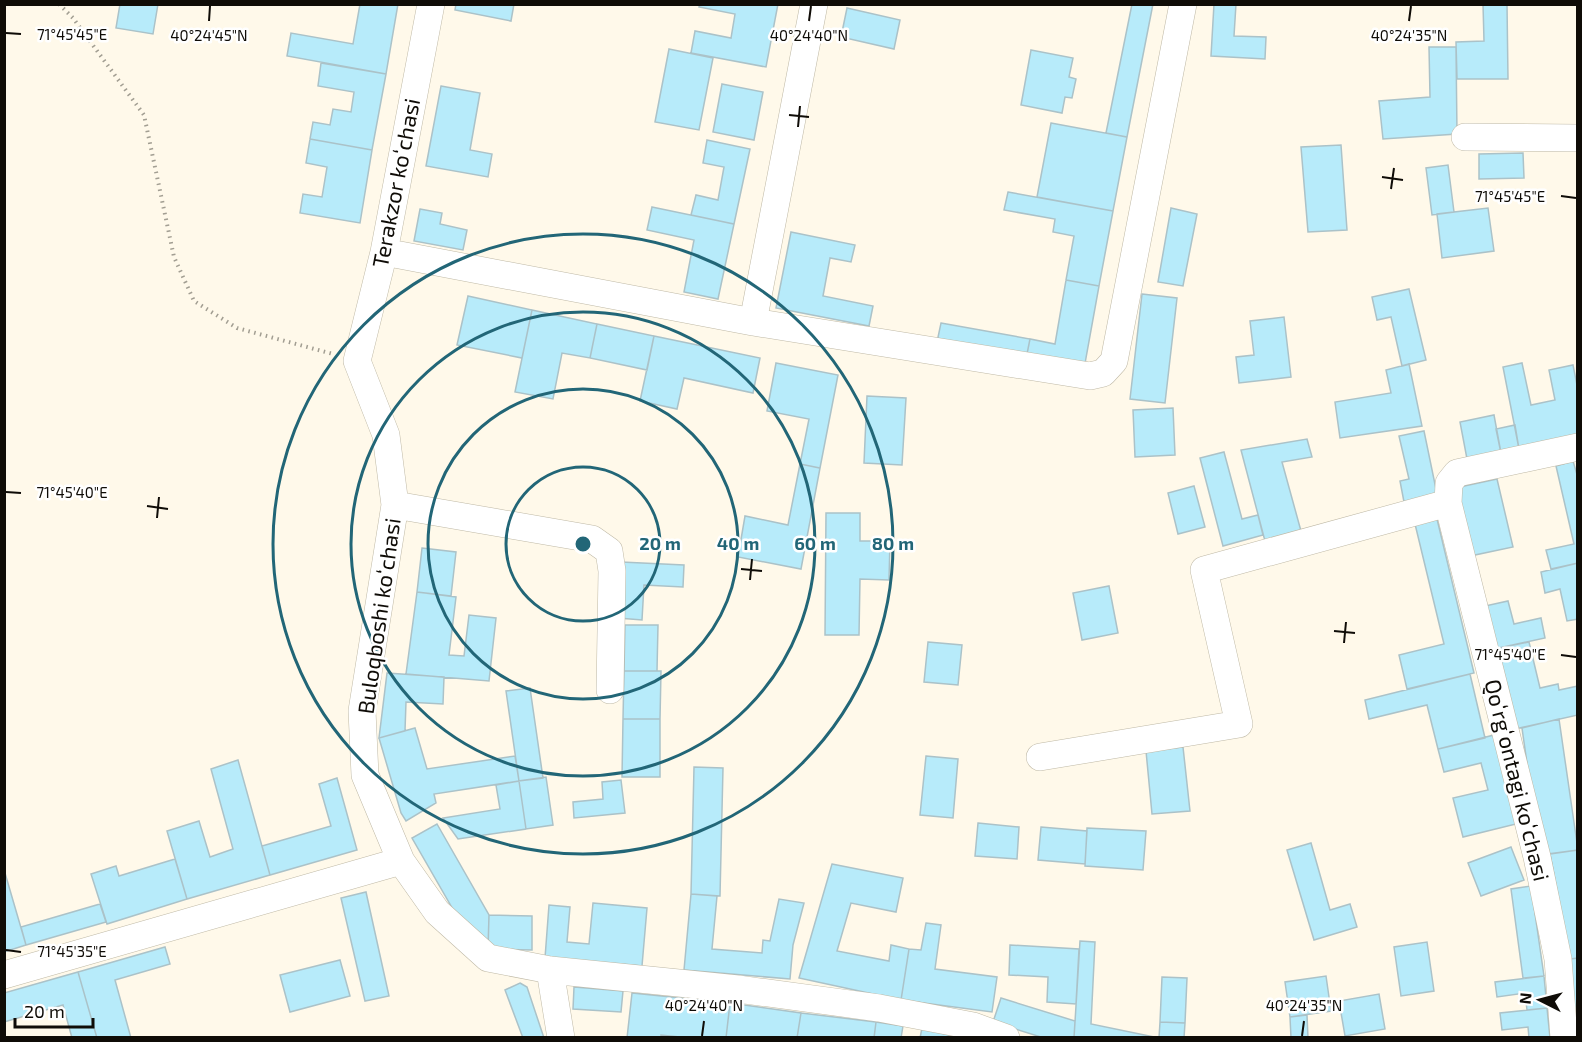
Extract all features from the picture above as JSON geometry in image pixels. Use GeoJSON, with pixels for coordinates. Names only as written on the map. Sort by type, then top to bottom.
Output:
{"type":"FeatureCollection","features":[{"type":"Feature","properties":{"kind":"street","name":"Terakzor koʻchasi"},"geometry":{"type":"LineString","coordinates":[[357,361],[384,252],[430,4]]}},
{"type":"Feature","properties":{"kind":"street"},"geometry":{"type":"LineString","coordinates":[[753,322],[814,4]]}},
{"type":"Feature","properties":{"kind":"street"},"geometry":{"type":"LineString","coordinates":[[384,252],[753,322],[1090,376],[1103,373],[1114,361],[1183,4]]}},
{"type":"Feature","properties":{"kind":"street"},"geometry":{"type":"LineString","coordinates":[[1465,137],[1578,138]]}},
{"type":"Feature","properties":{"kind":"street","name":"Buloqboshi koʻchasi"},"geometry":{"type":"LineString","coordinates":[[357,361],[386,435],[395,506],[362,711],[365,776],[401,861],[436,912],[488,957],[550,970],[738,989],[879,1008],[973,1026],[1006,1038]]}},
{"type":"Feature","properties":{"kind":"street","name":"Qoʻrgʻontagi koʻchasi"},"geometry":{"type":"LineString","coordinates":[[1564,1038],[1558,959],[1537,857],[1448,503],[1449,483],[1457,473],[1578,447]]}},
{"type":"Feature","properties":{"kind":"street"},"geometry":{"type":"LineString","coordinates":[[1040,757],[1239,724],[1204,570],[1448,503]]}},
{"type":"Feature","properties":{"kind":"street"},"geometry":{"type":"LineString","coordinates":[[395,506],[592,539],[609,551],[612,571],[610,690]]}},
{"type":"Feature","properties":{"kind":"street"},"geometry":{"type":"LineString","coordinates":[[4,975],[401,861]]}},
{"type":"Feature","properties":{"kind":"street"},"geometry":{"type":"LineString","coordinates":[[550,970],[561,1038]]}},
{"type":"Feature","properties":{"kind":"path"},"geometry":{"type":"LineString","coordinates":[[59,4],[73,18],[144,115],[174,257],[194,301],[237,328],[357,361]]}},
{"type":"Feature","properties":{"kind":"building"},"geometry":{"type":"Polygon","coordinates":[[[120,4],[158,4],[153,34],[116,28],[120,4]]]}},
{"type":"Feature","properties":{"kind":"building"},"geometry":{"type":"Polygon","coordinates":[[[360,4],[398,4],[386,74],[287,56],[291,33],[353,44],[360,4]]]}},
{"type":"Feature","properties":{"kind":"building"},"geometry":{"type":"Polygon","coordinates":[[[456,4],[514,4],[511,21],[455,10],[456,4]]]}},
{"type":"Feature","properties":{"kind":"building"},"geometry":{"type":"Polygon","coordinates":[[[700,4],[778,4],[766,67],[691,53],[695,31],[731,38],[735,14],[699,7],[700,4]]]}},
{"type":"Feature","properties":{"kind":"building"},"geometry":{"type":"Polygon","coordinates":[[[1132,4],[1153,4],[1127,137],[1106,133],[1132,4]]]}},
{"type":"Feature","properties":{"kind":"building"},"geometry":{"type":"Polygon","coordinates":[[[1214,4],[1236,4],[1234,36],[1266,37],[1265,59],[1211,56],[1214,4]]]}},
{"type":"Feature","properties":{"kind":"building"},"geometry":{"type":"Polygon","coordinates":[[[1483,4],[1507,4],[1508,79],[1457,79],[1456,42],[1484,41],[1483,4]]]}},
{"type":"Feature","properties":{"kind":"building"},"geometry":{"type":"Polygon","coordinates":[[[847,8],[900,20],[894,49],[841,37],[847,8]]]}},
{"type":"Feature","properties":{"kind":"building"},"geometry":{"type":"Polygon","coordinates":[[[1429,47],[1456,47],[1457,134],[1383,139],[1379,101],[1430,97],[1429,47]]]}},
{"type":"Feature","properties":{"kind":"building"},"geometry":{"type":"Polygon","coordinates":[[[669,49],[713,58],[699,130],[655,122],[669,49]]]}},
{"type":"Feature","properties":{"kind":"building"},"geometry":{"type":"Polygon","coordinates":[[[1031,50],[1073,58],[1069,77],[1076,79],[1072,98],[1065,97],[1062,113],[1021,105],[1031,50]]]}},
{"type":"Feature","properties":{"kind":"building"},"geometry":{"type":"Polygon","coordinates":[[[321,63],[386,74],[372,150],[310,139],[313,122],[330,125],[333,109],[351,112],[354,92],[318,86],[321,63]]]}},
{"type":"Feature","properties":{"kind":"building"},"geometry":{"type":"Polygon","coordinates":[[[722,84],[763,92],[754,140],[713,132],[722,84]]]}},
{"type":"Feature","properties":{"kind":"building"},"geometry":{"type":"Polygon","coordinates":[[[441,86],[480,93],[470,150],[492,154],[488,177],[426,166],[441,86]]]}},
{"type":"Feature","properties":{"kind":"building"},"geometry":{"type":"Polygon","coordinates":[[[1051,123],[1127,137],[1113,211],[1037,197],[1051,123]]]}},
{"type":"Feature","properties":{"kind":"building"},"geometry":{"type":"Polygon","coordinates":[[[310,139],[372,150],[360,223],[300,213],[303,194],[322,197],[327,167],[306,163],[310,139]]]}},
{"type":"Feature","properties":{"kind":"building"},"geometry":{"type":"Polygon","coordinates":[[[707,140],[750,149],[734,224],[691,215],[696,195],[718,200],[724,167],[703,163],[707,140]]]}},
{"type":"Feature","properties":{"kind":"building"},"geometry":{"type":"Polygon","coordinates":[[[1341,145],[1347,230],[1308,232],[1301,147],[1341,145]]]}},
{"type":"Feature","properties":{"kind":"building"},"geometry":{"type":"Polygon","coordinates":[[[1523,153],[1524,178],[1479,179],[1479,154],[1523,153]]]}},
{"type":"Feature","properties":{"kind":"building"},"geometry":{"type":"Polygon","coordinates":[[[1448,165],[1454,212],[1432,215],[1426,168],[1448,165]]]}},
{"type":"Feature","properties":{"kind":"building"},"geometry":{"type":"Polygon","coordinates":[[[1008,192],[1113,211],[1099,286],[1066,280],[1074,236],[1053,232],[1055,219],[1004,210],[1008,192]]]}},
{"type":"Feature","properties":{"kind":"building"},"geometry":{"type":"Polygon","coordinates":[[[652,207],[734,224],[718,299],[684,292],[694,240],[647,230],[652,207]]]}},
{"type":"Feature","properties":{"kind":"building"},"geometry":{"type":"Polygon","coordinates":[[[1171,208],[1197,214],[1183,286],[1158,282],[1171,208]]]}},
{"type":"Feature","properties":{"kind":"building"},"geometry":{"type":"Polygon","coordinates":[[[1488,208],[1494,251],[1442,258],[1437,214],[1488,208]]]}},
{"type":"Feature","properties":{"kind":"building"},"geometry":{"type":"Polygon","coordinates":[[[420,209],[442,213],[440,224],[467,230],[463,250],[414,241],[420,209]]]}},
{"type":"Feature","properties":{"kind":"building"},"geometry":{"type":"Polygon","coordinates":[[[791,232],[855,245],[851,262],[830,258],[823,296],[873,306],[869,326],[776,308],[791,232]]]}},
{"type":"Feature","properties":{"kind":"building"},"geometry":{"type":"Polygon","coordinates":[[[1066,280],[1099,286],[1084,369],[1026,359],[1030,339],[1055,344],[1066,280]]]}},
{"type":"Feature","properties":{"kind":"building"},"geometry":{"type":"Polygon","coordinates":[[[1409,289],[1426,360],[1402,366],[1391,317],[1377,320],[1372,297],[1409,289]]]}},
{"type":"Feature","properties":{"kind":"building"},"geometry":{"type":"Polygon","coordinates":[[[1142,294],[1177,298],[1165,403],[1130,399],[1142,294]]]}},
{"type":"Feature","properties":{"kind":"building"},"geometry":{"type":"Polygon","coordinates":[[[468,296],[532,310],[522,358],[457,345],[468,296]]]}},
{"type":"Feature","properties":{"kind":"building"},"geometry":{"type":"Polygon","coordinates":[[[532,310],[597,324],[590,358],[562,353],[553,399],[515,392],[532,310]]]}},
{"type":"Feature","properties":{"kind":"building"},"geometry":{"type":"Polygon","coordinates":[[[1284,317],[1291,377],[1239,383],[1236,357],[1254,355],[1250,321],[1284,317]]]}},
{"type":"Feature","properties":{"kind":"building"},"geometry":{"type":"Polygon","coordinates":[[[941,323],[1030,339],[1026,359],[937,342],[941,323]]]}},
{"type":"Feature","properties":{"kind":"building"},"geometry":{"type":"Polygon","coordinates":[[[597,324],[654,336],[647,370],[590,358],[597,324]]]}},
{"type":"Feature","properties":{"kind":"building"},"geometry":{"type":"Polygon","coordinates":[[[654,336],[760,358],[753,393],[684,378],[677,409],[640,401],[654,336]]]}},
{"type":"Feature","properties":{"kind":"building"},"geometry":{"type":"Polygon","coordinates":[[[776,363],[838,375],[820,468],[800,464],[809,419],[767,411],[776,363]]]}},
{"type":"Feature","properties":{"kind":"building"},"geometry":{"type":"Polygon","coordinates":[[[1522,363],[1531,405],[1555,400],[1549,370],[1573,365],[1578,390],[1578,438],[1519,449],[1503,367],[1522,363]]]}},
{"type":"Feature","properties":{"kind":"building"},"geometry":{"type":"Polygon","coordinates":[[[1409,364],[1422,426],[1340,438],[1335,402],[1391,393],[1386,370],[1409,364]]]}},
{"type":"Feature","properties":{"kind":"building"},"geometry":{"type":"Polygon","coordinates":[[[867,396],[906,398],[902,465],[864,463],[867,396]]]}},
{"type":"Feature","properties":{"kind":"building"},"geometry":{"type":"Polygon","coordinates":[[[1173,408],[1175,455],[1135,457],[1133,410],[1173,408]]]}},
{"type":"Feature","properties":{"kind":"building"},"geometry":{"type":"Polygon","coordinates":[[[1494,415],[1501,453],[1467,459],[1460,422],[1494,415]]]}},
{"type":"Feature","properties":{"kind":"building"},"geometry":{"type":"Polygon","coordinates":[[[1515,425],[1519,449],[1501,453],[1496,429],[1515,425]]]}},
{"type":"Feature","properties":{"kind":"building"},"geometry":{"type":"Polygon","coordinates":[[[1424,431],[1437,494],[1404,502],[1400,481],[1409,479],[1399,436],[1424,431]]]}},
{"type":"Feature","properties":{"kind":"building"},"geometry":{"type":"Polygon","coordinates":[[[1307,439],[1312,457],[1282,462],[1301,531],[1265,541],[1241,450],[1307,439]]]}},
{"type":"Feature","properties":{"kind":"building"},"geometry":{"type":"Polygon","coordinates":[[[1224,452],[1242,519],[1258,515],[1263,535],[1223,546],[1200,458],[1224,452]]]}},
{"type":"Feature","properties":{"kind":"building"},"geometry":{"type":"Polygon","coordinates":[[[1573,461],[1578,478],[1578,563],[1551,569],[1546,550],[1574,544],[1556,466],[1573,461]]]}},
{"type":"Feature","properties":{"kind":"building"},"geometry":{"type":"Polygon","coordinates":[[[800,464],[820,468],[801,569],[738,557],[745,516],[788,525],[800,464]]]}},
{"type":"Feature","properties":{"kind":"building"},"geometry":{"type":"Polygon","coordinates":[[[1497,479],[1513,547],[1470,556],[1455,488],[1497,479]]]}},
{"type":"Feature","properties":{"kind":"building"},"geometry":{"type":"Polygon","coordinates":[[[1194,486],[1205,527],[1178,534],[1168,493],[1194,486]]]}},
{"type":"Feature","properties":{"kind":"building"},"geometry":{"type":"Polygon","coordinates":[[[826,513],[860,513],[860,541],[890,541],[889,580],[860,579],[859,635],[825,635],[826,513]]]}},
{"type":"Feature","properties":{"kind":"building"},"geometry":{"type":"Polygon","coordinates":[[[1437,519],[1474,673],[1407,689],[1399,655],[1444,644],[1415,524],[1437,519]]]}},
{"type":"Feature","properties":{"kind":"building"},"geometry":{"type":"Polygon","coordinates":[[[422,548],[456,552],[451,596],[417,592],[422,548]]]}},
{"type":"Feature","properties":{"kind":"building"},"geometry":{"type":"Polygon","coordinates":[[[621,562],[684,565],[683,587],[644,585],[642,620],[618,618],[621,562]]]}},
{"type":"Feature","properties":{"kind":"building"},"geometry":{"type":"Polygon","coordinates":[[[1578,563],[1578,619],[1567,621],[1560,589],[1545,593],[1541,572],[1578,563]]]}},
{"type":"Feature","properties":{"kind":"building"},"geometry":{"type":"Polygon","coordinates":[[[1109,586],[1118,633],[1082,640],[1073,593],[1109,586]]]}},
{"type":"Feature","properties":{"kind":"building"},"geometry":{"type":"Polygon","coordinates":[[[417,592],[456,597],[449,655],[464,656],[469,615],[496,618],[489,681],[406,674],[417,592]]]}},
{"type":"Feature","properties":{"kind":"building"},"geometry":{"type":"Polygon","coordinates":[[[1508,601],[1514,624],[1541,618],[1545,638],[1494,649],[1485,606],[1508,601]]]}},
{"type":"Feature","properties":{"kind":"building"},"geometry":{"type":"Polygon","coordinates":[[[625,625],[658,625],[657,671],[624,671],[625,625]]]}},
{"type":"Feature","properties":{"kind":"building"},"geometry":{"type":"Polygon","coordinates":[[[928,642],[962,645],[958,685],[924,682],[928,642]]]}},
{"type":"Feature","properties":{"kind":"building"},"geometry":{"type":"Polygon","coordinates":[[[1529,642],[1540,688],[1558,684],[1559,690],[1578,686],[1578,715],[1515,729],[1494,649],[1529,642]]]}},
{"type":"Feature","properties":{"kind":"building"},"geometry":{"type":"Polygon","coordinates":[[[624,671],[661,671],[660,719],[623,719],[624,671]]]}},
{"type":"Feature","properties":{"kind":"building"},"geometry":{"type":"Polygon","coordinates":[[[387,673],[444,677],[443,704],[406,702],[405,731],[379,738],[387,673]]]}},
{"type":"Feature","properties":{"kind":"building"},"geometry":{"type":"Polygon","coordinates":[[[1470,674],[1485,738],[1438,749],[1427,705],[1369,719],[1365,700],[1470,674]]]}},
{"type":"Feature","properties":{"kind":"building"},"geometry":{"type":"Polygon","coordinates":[[[530,688],[543,778],[519,781],[506,691],[530,688]]]}},
{"type":"Feature","properties":{"kind":"building"},"geometry":{"type":"Polygon","coordinates":[[[623,719],[660,719],[660,777],[622,777],[623,719]]]}},
{"type":"Feature","properties":{"kind":"building"},"geometry":{"type":"Polygon","coordinates":[[[1559,719],[1578,850],[1540,855],[1522,728],[1559,719]]]}},
{"type":"Feature","properties":{"kind":"building"},"geometry":{"type":"Polygon","coordinates":[[[415,728],[427,769],[515,756],[519,781],[434,794],[436,803],[406,821],[401,813],[379,738],[415,728]]]}},
{"type":"Feature","properties":{"kind":"building"},"geometry":{"type":"Polygon","coordinates":[[[1498,734],[1520,823],[1463,837],[1453,798],[1488,790],[1481,763],[1444,772],[1438,749],[1498,734]]]}},
{"type":"Feature","properties":{"kind":"building"},"geometry":{"type":"Polygon","coordinates":[[[1183,747],[1190,811],[1152,814],[1146,751],[1183,747]]]}},
{"type":"Feature","properties":{"kind":"building"},"geometry":{"type":"Polygon","coordinates":[[[926,756],[958,759],[953,818],[920,815],[926,756]]]}},
{"type":"Feature","properties":{"kind":"building"},"geometry":{"type":"Polygon","coordinates":[[[238,760],[270,875],[187,899],[167,831],[199,821],[210,857],[233,849],[211,769],[238,760]]]}},
{"type":"Feature","properties":{"kind":"building"},"geometry":{"type":"Polygon","coordinates":[[[694,767],[723,768],[720,896],[691,894],[694,767]]]}},
{"type":"Feature","properties":{"kind":"building"},"geometry":{"type":"Polygon","coordinates":[[[546,777],[553,825],[526,829],[519,781],[546,777]]]}},
{"type":"Feature","properties":{"kind":"building"},"geometry":{"type":"Polygon","coordinates":[[[337,778],[357,850],[270,875],[262,846],[331,826],[319,784],[337,778]]]}},
{"type":"Feature","properties":{"kind":"building"},"geometry":{"type":"Polygon","coordinates":[[[621,780],[625,813],[574,818],[573,802],[603,799],[602,782],[621,780]]]}},
{"type":"Feature","properties":{"kind":"building"},"geometry":{"type":"Polygon","coordinates":[[[519,781],[526,829],[458,839],[443,818],[500,809],[496,785],[519,781]]]}},
{"type":"Feature","properties":{"kind":"building"},"geometry":{"type":"Polygon","coordinates":[[[978,823],[1019,827],[1017,859],[975,856],[978,823]]]}},
{"type":"Feature","properties":{"kind":"building"},"geometry":{"type":"Polygon","coordinates":[[[437,824],[489,915],[488,949],[462,925],[412,838],[437,824]]]}},
{"type":"Feature","properties":{"kind":"building"},"geometry":{"type":"Polygon","coordinates":[[[1041,827],[1087,831],[1085,864],[1038,860],[1041,827]]]}},
{"type":"Feature","properties":{"kind":"building"},"geometry":{"type":"Polygon","coordinates":[[[1087,828],[1146,831],[1143,870],[1085,866],[1087,828]]]}},
{"type":"Feature","properties":{"kind":"building"},"geometry":{"type":"Polygon","coordinates":[[[1311,843],[1330,910],[1350,904],[1357,927],[1314,940],[1287,850],[1311,843]]]}},
{"type":"Feature","properties":{"kind":"building"},"geometry":{"type":"Polygon","coordinates":[[[1511,847],[1524,880],[1481,896],[1468,863],[1511,847]]]}},
{"type":"Feature","properties":{"kind":"building"},"geometry":{"type":"Polygon","coordinates":[[[1578,850],[1578,958],[1570,959],[1550,854],[1578,850]]]}},
{"type":"Feature","properties":{"kind":"building"},"geometry":{"type":"Polygon","coordinates":[[[175,859],[187,899],[107,924],[91,874],[116,866],[119,876],[175,859]]]}},
{"type":"Feature","properties":{"kind":"building"},"geometry":{"type":"Polygon","coordinates":[[[832,864],[903,878],[896,912],[851,903],[837,951],[889,961],[891,945],[909,949],[901,1000],[799,978],[832,864]]]}},
{"type":"Feature","properties":{"kind":"building"},"geometry":{"type":"Polygon","coordinates":[[[4,873],[26,945],[4,952],[4,873]]]}},
{"type":"Feature","properties":{"kind":"building"},"geometry":{"type":"Polygon","coordinates":[[[1531,886],[1544,976],[1523,978],[1511,889],[1531,886]]]}},
{"type":"Feature","properties":{"kind":"building"},"geometry":{"type":"Polygon","coordinates":[[[366,892],[389,996],[365,1001],[341,898],[366,892]]]}},
{"type":"Feature","properties":{"kind":"building"},"geometry":{"type":"Polygon","coordinates":[[[691,894],[717,896],[712,949],[762,953],[763,940],[770,941],[779,899],[804,903],[793,945],[790,979],[684,970],[691,894]]]}},
{"type":"Feature","properties":{"kind":"building"},"geometry":{"type":"Polygon","coordinates":[[[593,903],[647,908],[642,966],[545,958],[549,905],[570,907],[567,942],[589,944],[593,903]]]}},
{"type":"Feature","properties":{"kind":"building"},"geometry":{"type":"Polygon","coordinates":[[[100,904],[106,922],[26,945],[21,927],[100,904]]]}},
{"type":"Feature","properties":{"kind":"building"},"geometry":{"type":"Polygon","coordinates":[[[489,915],[532,916],[532,950],[488,949],[489,915]]]}},
{"type":"Feature","properties":{"kind":"building"},"geometry":{"type":"Polygon","coordinates":[[[926,923],[941,925],[935,969],[997,977],[992,1012],[901,1000],[909,949],[921,950],[926,923]]]}},
{"type":"Feature","properties":{"kind":"building"},"geometry":{"type":"Polygon","coordinates":[[[1080,941],[1095,942],[1091,1024],[1159,1038],[1074,1038],[1080,941]]]}},
{"type":"Feature","properties":{"kind":"building"},"geometry":{"type":"Polygon","coordinates":[[[1427,942],[1434,991],[1401,996],[1394,947],[1427,942]]]}},
{"type":"Feature","properties":{"kind":"building"},"geometry":{"type":"Polygon","coordinates":[[[1010,945],[1079,949],[1076,1004],[1047,1002],[1048,977],[1009,975],[1010,945]]]}},
{"type":"Feature","properties":{"kind":"building"},"geometry":{"type":"Polygon","coordinates":[[[165,947],[170,964],[115,980],[131,1038],[97,1038],[78,972],[165,947]]]}},
{"type":"Feature","properties":{"kind":"building"},"geometry":{"type":"Polygon","coordinates":[[[1578,958],[1578,1038],[1570,1038],[1562,960],[1578,958]]]}},
{"type":"Feature","properties":{"kind":"building"},"geometry":{"type":"Polygon","coordinates":[[[340,960],[350,996],[290,1012],[280,975],[340,960]]]}},
{"type":"Feature","properties":{"kind":"building"},"geometry":{"type":"Polygon","coordinates":[[[78,972],[97,1038],[72,1038],[63,1005],[4,1022],[4,993],[78,972]]]}},
{"type":"Feature","properties":{"kind":"building"},"geometry":{"type":"Polygon","coordinates":[[[1326,976],[1331,1011],[1290,1017],[1285,982],[1326,976]]]}},
{"type":"Feature","properties":{"kind":"building"},"geometry":{"type":"Polygon","coordinates":[[[1544,976],[1547,1008],[1527,1010],[1525,993],[1497,997],[1495,982],[1544,976]]]}},
{"type":"Feature","properties":{"kind":"building"},"geometry":{"type":"Polygon","coordinates":[[[1162,977],[1187,978],[1185,1023],[1160,1022],[1162,977]]]}},
{"type":"Feature","properties":{"kind":"building"},"geometry":{"type":"Polygon","coordinates":[[[520,983],[527,987],[544,1038],[523,1038],[505,990],[520,983]]]}},
{"type":"Feature","properties":{"kind":"building"},"geometry":{"type":"Polygon","coordinates":[[[574,987],[623,991],[621,1012],[573,1009],[574,987]]]}},
{"type":"Feature","properties":{"kind":"building"},"geometry":{"type":"Polygon","coordinates":[[[632,993],[730,1003],[726,1038],[661,1035],[661,1038],[627,1038],[632,993]]]}},
{"type":"Feature","properties":{"kind":"building"},"geometry":{"type":"Polygon","coordinates":[[[1379,994],[1385,1029],[1345,1036],[1339,1001],[1379,994]]]}},
{"type":"Feature","properties":{"kind":"building"},"geometry":{"type":"Polygon","coordinates":[[[1001,998],[1075,1021],[1074,1038],[1044,1038],[993,1022],[1001,998]]]}},
{"type":"Feature","properties":{"kind":"building"},"geometry":{"type":"Polygon","coordinates":[[[730,1003],[801,1013],[797,1038],[726,1038],[730,1003]]]}},
{"type":"Feature","properties":{"kind":"building"},"geometry":{"type":"Polygon","coordinates":[[[1547,1008],[1550,1038],[1529,1038],[1528,1027],[1502,1030],[1500,1013],[1547,1008]]]}},
{"type":"Feature","properties":{"kind":"building"},"geometry":{"type":"Polygon","coordinates":[[[801,1013],[876,1022],[874,1038],[797,1038],[801,1013]]]}},
{"type":"Feature","properties":{"kind":"building"},"geometry":{"type":"Polygon","coordinates":[[[1307,1015],[1308,1038],[1291,1038],[1290,1017],[1307,1015]]]}},
{"type":"Feature","properties":{"kind":"building"},"geometry":{"type":"Polygon","coordinates":[[[876,1022],[903,1026],[901,1038],[874,1038],[876,1022]]]}},
{"type":"Feature","properties":{"kind":"building"},"geometry":{"type":"Polygon","coordinates":[[[1160,1022],[1185,1023],[1184,1038],[1159,1038],[1160,1022]]]}},
{"type":"Feature","properties":{"kind":"building"},"geometry":{"type":"Polygon","coordinates":[[[922,1028],[953,1036],[953,1038],[920,1038],[922,1028]]]}}]}
